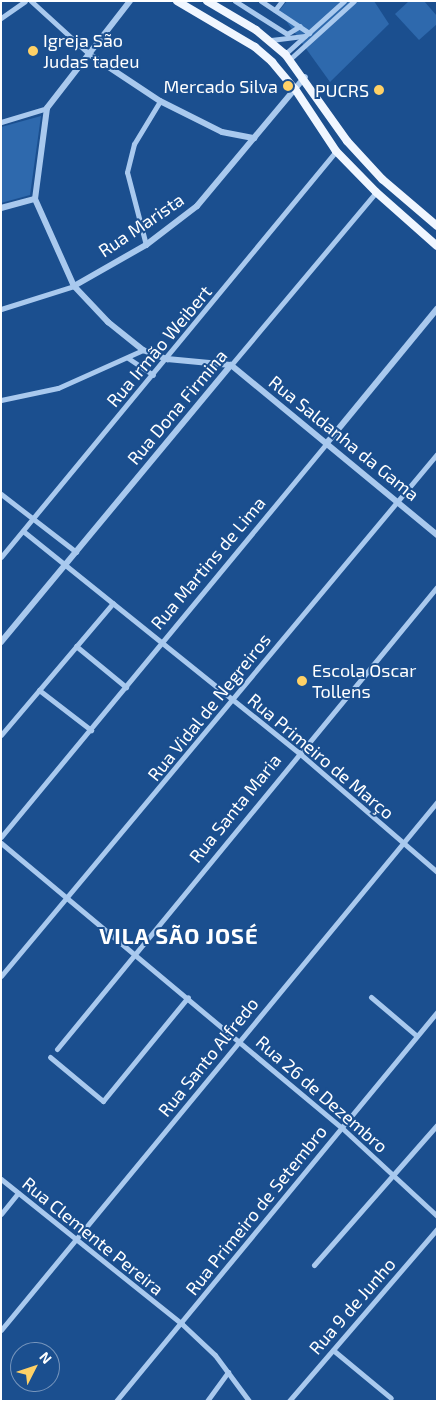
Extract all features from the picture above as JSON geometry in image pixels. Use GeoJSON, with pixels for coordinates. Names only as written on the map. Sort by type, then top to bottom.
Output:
{"type":"FeatureCollection","features":[{"type":"Feature","properties":{"kind":"main road"},"geometry":{"type":"LineString","coordinates":[[177,1],[255,47],[295,89],[336,151],[376,192],[437,246]]}},
{"type":"Feature","properties":{"kind":"main road"},"geometry":{"type":"LineString","coordinates":[[207,1],[271,40],[288,56],[305,77],[347,141],[382,179],[437,226]]}},
{"type":"Feature","properties":{"kind":"street"},"geometry":{"type":"LineString","coordinates":[[1,18],[25,1]]}},
{"type":"Feature","properties":{"kind":"street"},"geometry":{"type":"LineString","coordinates":[[31,1],[89,54],[160,101],[222,132],[254,138]]}},
{"type":"Feature","properties":{"kind":"street"},"geometry":{"type":"LineString","coordinates":[[130,1],[47,108],[35,199],[74,286],[108,322],[143,350],[167,359],[231,365]]}},
{"type":"Feature","properties":{"kind":"street"},"geometry":{"type":"LineString","coordinates":[[235,1],[287,34],[300,26]]}},
{"type":"Feature","properties":{"kind":"street"},"geometry":{"type":"LineString","coordinates":[[261,1],[300,26],[305,36],[306,45]]}},
{"type":"Feature","properties":{"kind":"street"},"geometry":{"type":"LineString","coordinates":[[275,10],[282,1]]}},
{"type":"Feature","properties":{"kind":"street"},"geometry":{"type":"LineString","coordinates":[[288,56],[305,36],[344,1]]}},
{"type":"Feature","properties":{"kind":"street"},"geometry":{"type":"LineString","coordinates":[[288,56],[306,45],[353,2]]}},
{"type":"Feature","properties":{"kind":"street"},"geometry":{"type":"LineString","coordinates":[[271,40],[305,36]]}},
{"type":"Feature","properties":{"kind":"street","name":"Rua Marista"},"geometry":{"type":"LineString","coordinates":[[1,309],[74,286],[146,244],[197,206],[305,77]]}},
{"type":"Feature","properties":{"kind":"street"},"geometry":{"type":"LineString","coordinates":[[146,244],[127,172],[134,144],[160,101]]}},
{"type":"Feature","properties":{"kind":"street"},"geometry":{"type":"LineString","coordinates":[[1,122],[47,108]]}},
{"type":"Feature","properties":{"kind":"street","name":"Rua Irmão Weibert"},"geometry":{"type":"LineString","coordinates":[[1,557],[167,359],[336,151]]}},
{"type":"Feature","properties":{"kind":"street","name":"Rua Dona Firmina"},"geometry":{"type":"LineString","coordinates":[[1,642],[376,192]]}},
{"type":"Feature","properties":{"kind":"street"},"geometry":{"type":"LineString","coordinates":[[1,208],[35,199]]}},
{"type":"Feature","properties":{"kind":"street","name":"Rua Martins de Lima"},"geometry":{"type":"LineString","coordinates":[[1,836],[91,730],[437,309]]}},
{"type":"Feature","properties":{"kind":"street"},"geometry":{"type":"LineString","coordinates":[[1,400],[58,388],[143,350]]}},
{"type":"Feature","properties":{"kind":"street"},"geometry":{"type":"LineString","coordinates":[[128,358],[153,375]]}},
{"type":"Feature","properties":{"kind":"street","name":"Rua Saldanha da Gama"},"geometry":{"type":"LineString","coordinates":[[231,365],[437,535]]}},
{"type":"Feature","properties":{"kind":"street","name":"Rua Vidal de Negreiros"},"geometry":{"type":"LineString","coordinates":[[1,976],[69,897],[437,454]]}},
{"type":"Feature","properties":{"kind":"street"},"geometry":{"type":"LineString","coordinates":[[1,494],[76,552]]}},
{"type":"Feature","properties":{"kind":"street","name":"Rua Primeiro de Março"},"geometry":{"type":"LineString","coordinates":[[23,531],[298,752],[437,872]]}},
{"type":"Feature","properties":{"kind":"street","name":"Rua Santa Maria"},"geometry":{"type":"LineString","coordinates":[[57,1048],[298,752],[437,587]]}},
{"type":"Feature","properties":{"kind":"street"},"geometry":{"type":"LineString","coordinates":[[1,735],[113,603]]}},
{"type":"Feature","properties":{"kind":"street"},"geometry":{"type":"LineString","coordinates":[[76,646],[126,687]]}},
{"type":"Feature","properties":{"kind":"street"},"geometry":{"type":"LineString","coordinates":[[39,690],[91,730]]}},
{"type":"Feature","properties":{"kind":"street","name":"Rua Santo Alfredo"},"geometry":{"type":"LineString","coordinates":[[1,1330],[77,1242],[238,1040],[437,802]]}},
{"type":"Feature","properties":{"kind":"street","name":"Rua 26 de Dezembro"},"geometry":{"type":"LineString","coordinates":[[1,843],[69,897],[341,1127],[437,1216]]}},
{"type":"Feature","properties":{"kind":"street"},"geometry":{"type":"LineString","coordinates":[[371,997],[417,1036]]}},
{"type":"Feature","properties":{"kind":"street"},"geometry":{"type":"LineString","coordinates":[[50,1057],[102,1100],[188,998]]}},
{"type":"Feature","properties":{"kind":"street","name":"Rua Primeiro de Setembro"},"geometry":{"type":"LineString","coordinates":[[116,1401],[139,1369],[182,1324],[341,1127],[437,1012]]}},
{"type":"Feature","properties":{"kind":"street"},"geometry":{"type":"LineString","coordinates":[[314,1265],[437,1126]]}},
{"type":"Feature","properties":{"kind":"street","name":"Rua Clemente Pereira"},"geometry":{"type":"LineString","coordinates":[[1,1179],[77,1242],[182,1324],[215,1355],[248,1401]]}},
{"type":"Feature","properties":{"kind":"street"},"geometry":{"type":"LineString","coordinates":[[1,1214],[18,1193]]}},
{"type":"Feature","properties":{"kind":"street","name":"Rua 9 de Junho"},"geometry":{"type":"LineString","coordinates":[[289,1401],[437,1230]]}},
{"type":"Feature","properties":{"kind":"street"},"geometry":{"type":"LineString","coordinates":[[333,1350],[391,1398]]}},
{"type":"Feature","properties":{"kind":"street"},"geometry":{"type":"LineString","coordinates":[[207,1401],[228,1372]]}},
{"type":"Feature","properties":{"kind":"shaded area"},"geometry":{"type":"Polygon","coordinates":[[[287,1],[374,1],[389,24],[330,82],[279,11],[287,1]]]}},
{"type":"Feature","properties":{"kind":"shaded area"},"geometry":{"type":"Polygon","coordinates":[[[409,1],[424,1],[437,16],[437,24],[419,40],[395,14],[409,1]]]}},
{"type":"Feature","properties":{"kind":"shaded area"},"geometry":{"type":"Polygon","coordinates":[[[41,116],[30,195],[1,203],[1,127],[41,116]]]}},
{"type":"Feature","properties":{"kind":"place","name":"Igreja São Judas tadeu"},"geometry":{"type":"Point","coordinates":[33,51]}},
{"type":"Feature","properties":{"kind":"place","name":"Mercado Silva"},"geometry":{"type":"Point","coordinates":[288,86]}},
{"type":"Feature","properties":{"kind":"place","name":"PUCRS"},"geometry":{"type":"Point","coordinates":[379,90]}},
{"type":"Feature","properties":{"kind":"place","name":"Escola Oscar Tollens"},"geometry":{"type":"Point","coordinates":[302,681]}},
{"type":"Feature","properties":{"kind":"district","name":"VILA SÃO JOSÉ"},"geometry":{"type":"Point","coordinates":[179,936]}}]}
